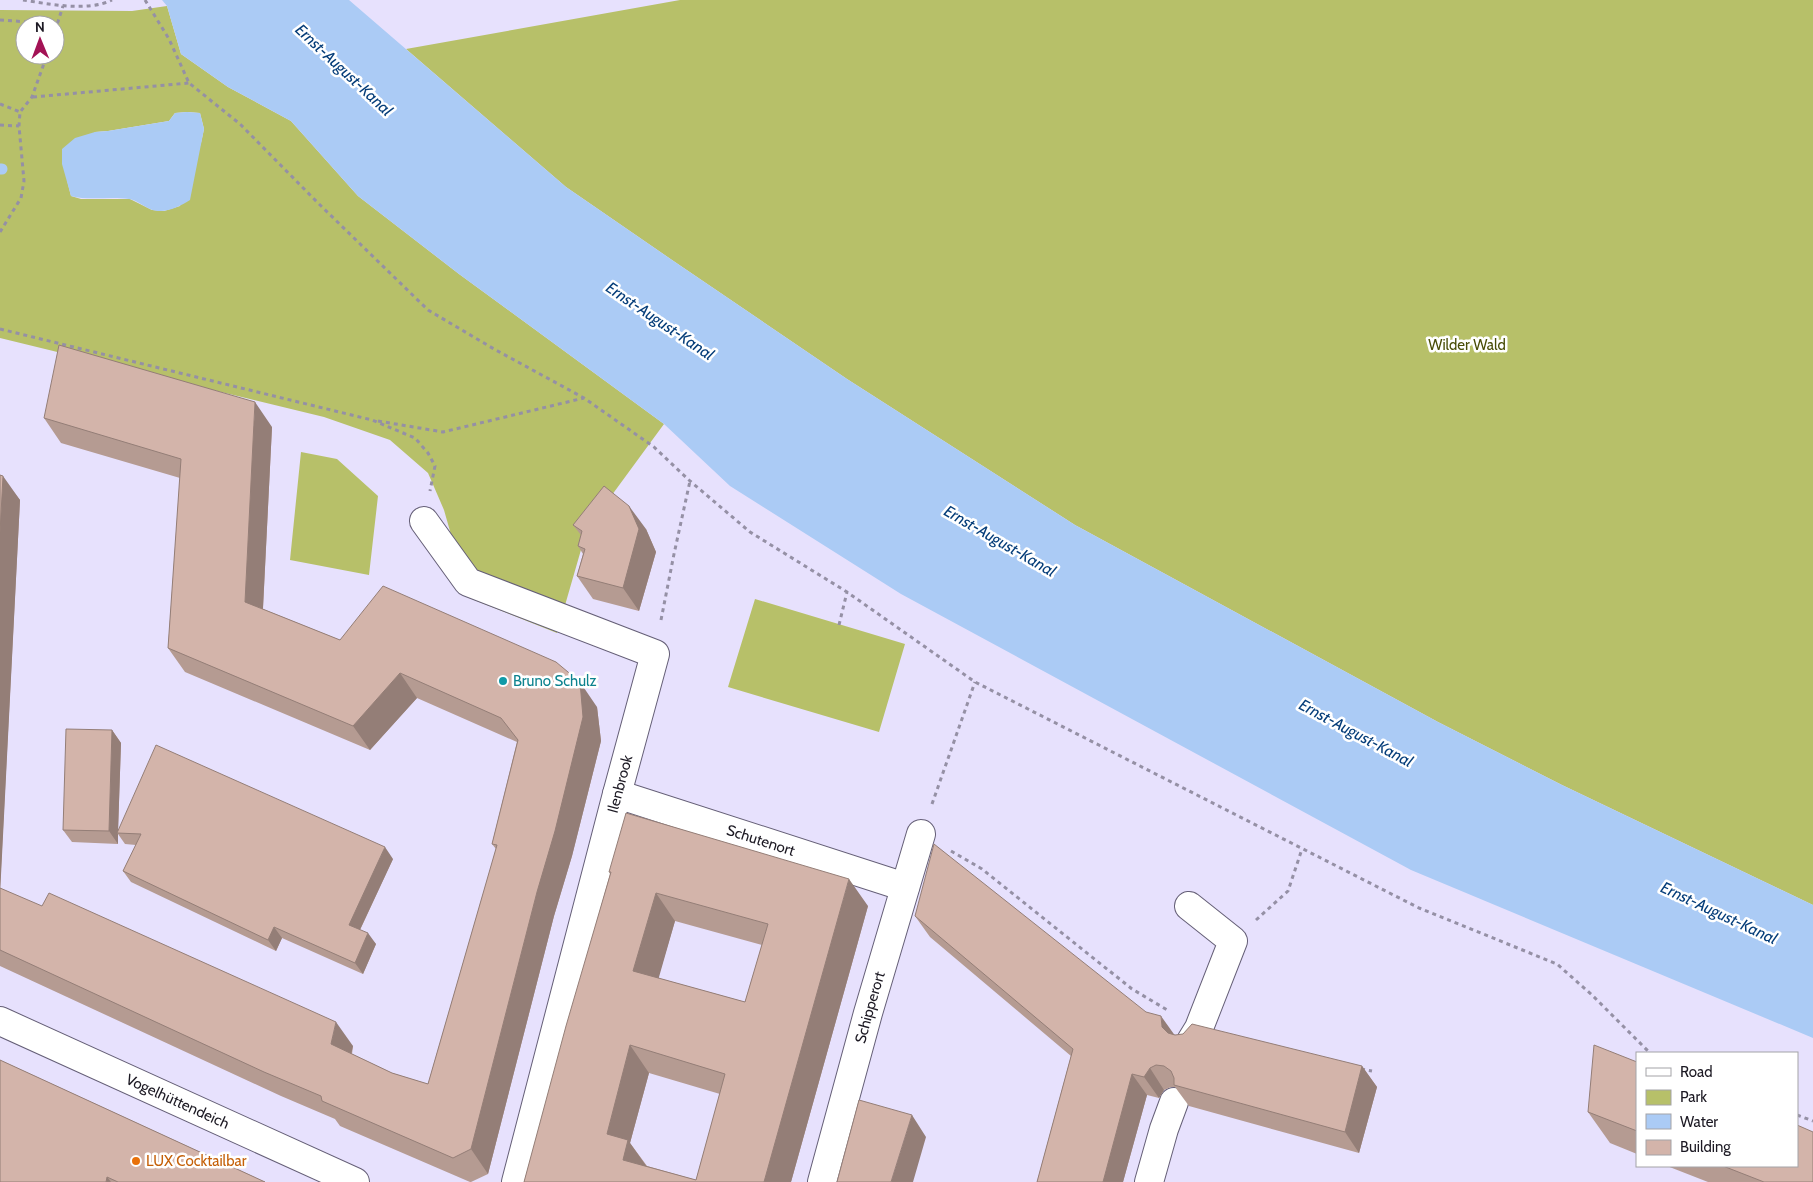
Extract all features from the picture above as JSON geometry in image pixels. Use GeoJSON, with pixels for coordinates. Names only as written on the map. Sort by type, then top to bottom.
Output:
{"type":"FeatureCollection","features":[{"type":"Feature","properties":{"kind":"street"},"geometry":{"type":"LineString","coordinates":[[424,521],[468,582],[655,654]]}},
{"type":"Feature","properties":{"kind":"street","name":"Ilenbrook"},"geometry":{"type":"LineString","coordinates":[[516,1182],[655,654]]}},
{"type":"Feature","properties":{"kind":"street","name":"Schutenort"},"geometry":{"type":"LineString","coordinates":[[617,794],[905,887]]}},
{"type":"Feature","properties":{"kind":"street","name":"Schipperort"},"geometry":{"type":"LineString","coordinates":[[822,1182],[868,1013],[921,834]]}},
{"type":"Feature","properties":{"kind":"street"},"geometry":{"type":"LineString","coordinates":[[1189,906],[1233,941],[1195,1035]]}},
{"type":"Feature","properties":{"kind":"street","name":"Vogelhüttendeich"},"geometry":{"type":"LineString","coordinates":[[0,1021],[355,1182]]}},
{"type":"Feature","properties":{"kind":"street"},"geometry":{"type":"LineString","coordinates":[[1149,1182],[1174,1102]]}},
{"type":"Feature","properties":{"kind":"path"},"geometry":{"type":"LineString","coordinates":[[22,0],[63,6],[103,4],[112,0]]}},
{"type":"Feature","properties":{"kind":"path"},"geometry":{"type":"LineString","coordinates":[[144,0],[169,39],[189,83],[240,124],[428,310],[494,349],[584,398],[654,447],[690,481],[750,532],[847,592],[975,682],[1419,908],[1557,964],[1592,995],[1649,1052]]}},
{"type":"Feature","properties":{"kind":"path"},"geometry":{"type":"LineString","coordinates":[[60,15],[63,6]]}},
{"type":"Feature","properties":{"kind":"path"},"geometry":{"type":"LineString","coordinates":[[0,20],[15,21]]}},
{"type":"Feature","properties":{"kind":"path"},"geometry":{"type":"LineString","coordinates":[[0,232],[21,198],[24,164],[20,112],[32,97],[43,65]]}},
{"type":"Feature","properties":{"kind":"path"},"geometry":{"type":"LineString","coordinates":[[32,97],[189,83]]}},
{"type":"Feature","properties":{"kind":"path"},"geometry":{"type":"LineString","coordinates":[[0,104],[20,112]]}},
{"type":"Feature","properties":{"kind":"path"},"geometry":{"type":"LineString","coordinates":[[0,125],[20,126]]}},
{"type":"Feature","properties":{"kind":"path"},"geometry":{"type":"LineString","coordinates":[[0,329],[372,420],[442,432],[584,398]]}},
{"type":"Feature","properties":{"kind":"path"},"geometry":{"type":"LineString","coordinates":[[372,420],[415,438],[428,453],[435,466],[424,521]]}},
{"type":"Feature","properties":{"kind":"path"},"geometry":{"type":"LineString","coordinates":[[655,654],[690,481]]}},
{"type":"Feature","properties":{"kind":"path"},"geometry":{"type":"LineString","coordinates":[[838,625],[847,592]]}},
{"type":"Feature","properties":{"kind":"path"},"geometry":{"type":"LineString","coordinates":[[975,682],[921,834],[982,869],[1132,989],[1195,1035]]}},
{"type":"Feature","properties":{"kind":"path"},"geometry":{"type":"LineString","coordinates":[[1233,941],[1288,891],[1302,849]]}},
{"type":"Feature","properties":{"kind":"path"},"geometry":{"type":"LineString","coordinates":[[1353,1066],[1372,1071]]}},
{"type":"Feature","properties":{"kind":"path"},"geometry":{"type":"LineString","coordinates":[[1798,1115],[1813,1122]]}},
{"type":"Feature","properties":{"kind":"green space","name":"Wilder Wald"},"geometry":{"type":"Polygon","coordinates":[[[680,0],[1813,0],[1813,905],[1562,785],[1438,722],[1075,525],[847,379],[566,187],[406,49],[680,0]]]}},
{"type":"Feature","properties":{"kind":"green space"},"geometry":{"type":"Polygon","coordinates":[[[167,6],[181,54],[228,87],[291,121],[358,196],[459,274],[664,424],[587,529],[557,633],[469,598],[444,510],[428,473],[390,440],[324,417],[0,338],[0,10],[132,11],[167,6]],[[175,113],[169,121],[95,132],[67,180],[71,196],[81,199],[130,199],[152,210],[164,211],[180,206],[201,143],[204,129],[200,113],[175,113]]]}},
{"type":"Feature","properties":{"kind":"green space"},"geometry":{"type":"Polygon","coordinates":[[[301,452],[337,459],[378,496],[369,575],[290,560],[301,452]]]}},
{"type":"Feature","properties":{"kind":"green space"},"geometry":{"type":"Polygon","coordinates":[[[755,599],[905,644],[879,732],[728,687],[755,599]]]}},
{"type":"Feature","properties":{"kind":"water","name":"Ernst-August-Kanal"},"geometry":{"type":"Polygon","coordinates":[[[162,0],[349,0],[566,187],[847,379],[1075,525],[1438,722],[1562,785],[1813,905],[1813,1038],[1411,870],[901,594],[730,486],[664,424],[459,274],[358,196],[291,121],[228,87],[181,54],[167,6],[162,0]]]}},
{"type":"Feature","properties":{"kind":"water"},"geometry":{"type":"Polygon","coordinates":[[[175,113],[200,113],[204,129],[190,200],[176,208],[155,211],[129,199],[71,196],[62,164],[62,149],[75,138],[95,132],[169,121],[175,113]]]}},
{"type":"Feature","properties":{"kind":"building"},"geometry":{"type":"Polygon","coordinates":[[[59,345],[255,402],[245,602],[340,640],[383,586],[556,662],[580,682],[583,717],[555,831],[537,892],[471,1149],[453,1158],[322,1101],[321,1096],[264,1072],[0,950],[0,888],[42,906],[49,893],[336,1022],[331,1044],[392,1073],[428,1084],[497,845],[492,844],[518,740],[501,718],[400,673],[353,726],[168,648],[181,459],[44,418],[59,345]]]}},
{"type":"Feature","properties":{"kind":"building"},"geometry":{"type":"Polygon","coordinates":[[[0,475],[3,476],[0,533],[0,475]]]}},
{"type":"Feature","properties":{"kind":"building"},"geometry":{"type":"Polygon","coordinates":[[[604,486],[629,506],[639,529],[623,588],[577,576],[585,549],[578,546],[582,531],[573,525],[604,486]]]}},
{"type":"Feature","properties":{"kind":"building"},"geometry":{"type":"Polygon","coordinates":[[[66,729],[112,730],[109,831],[63,830],[66,729]]]}},
{"type":"Feature","properties":{"kind":"building"},"geometry":{"type":"Polygon","coordinates":[[[156,745],[385,847],[349,925],[368,933],[355,963],[274,927],[268,940],[123,871],[141,834],[117,833],[156,745]]]}},
{"type":"Feature","properties":{"kind":"building"},"geometry":{"type":"Polygon","coordinates":[[[626,813],[849,879],[764,1182],[524,1182],[566,1026],[611,872],[609,872],[626,813]],[[656,893],[633,971],[745,1002],[768,924],[656,893]],[[630,1045],[607,1134],[628,1140],[623,1160],[696,1180],[725,1074],[630,1045]]]}},
{"type":"Feature","properties":{"kind":"building"},"geometry":{"type":"Polygon","coordinates":[[[934,844],[1146,1012],[1161,1016],[1162,1027],[1168,1033],[1175,1035],[1183,1034],[1192,1024],[1362,1066],[1345,1132],[1174,1085],[1171,1071],[1164,1066],[1156,1065],[1150,1068],[1144,1077],[1132,1074],[1103,1182],[1037,1182],[1073,1049],[915,916],[934,844]]]}},
{"type":"Feature","properties":{"kind":"building"},"geometry":{"type":"Polygon","coordinates":[[[1594,1045],[1636,1062],[1636,1131],[1588,1112],[1594,1045]]]}},
{"type":"Feature","properties":{"kind":"building"},"geometry":{"type":"Polygon","coordinates":[[[0,1060],[265,1182],[118,1182],[107,1177],[106,1182],[0,1182],[0,1060]]]}},
{"type":"Feature","properties":{"kind":"building"},"geometry":{"type":"Polygon","coordinates":[[[859,1100],[912,1115],[891,1182],[837,1182],[859,1100]]]}},
{"type":"Feature","properties":{"kind":"building"},"geometry":{"type":"Polygon","coordinates":[[[1798,1125],[1813,1132],[1813,1182],[1764,1182],[1726,1167],[1798,1167],[1798,1125]]]}},
{"type":"Feature","properties":{"kind":"place","name":"Bruno Schulz"},"geometry":{"type":"Point","coordinates":[503,681]}},
{"type":"Feature","properties":{"kind":"place","name":"LUX Cocktailbar"},"geometry":{"type":"Point","coordinates":[136,1161]}}]}
